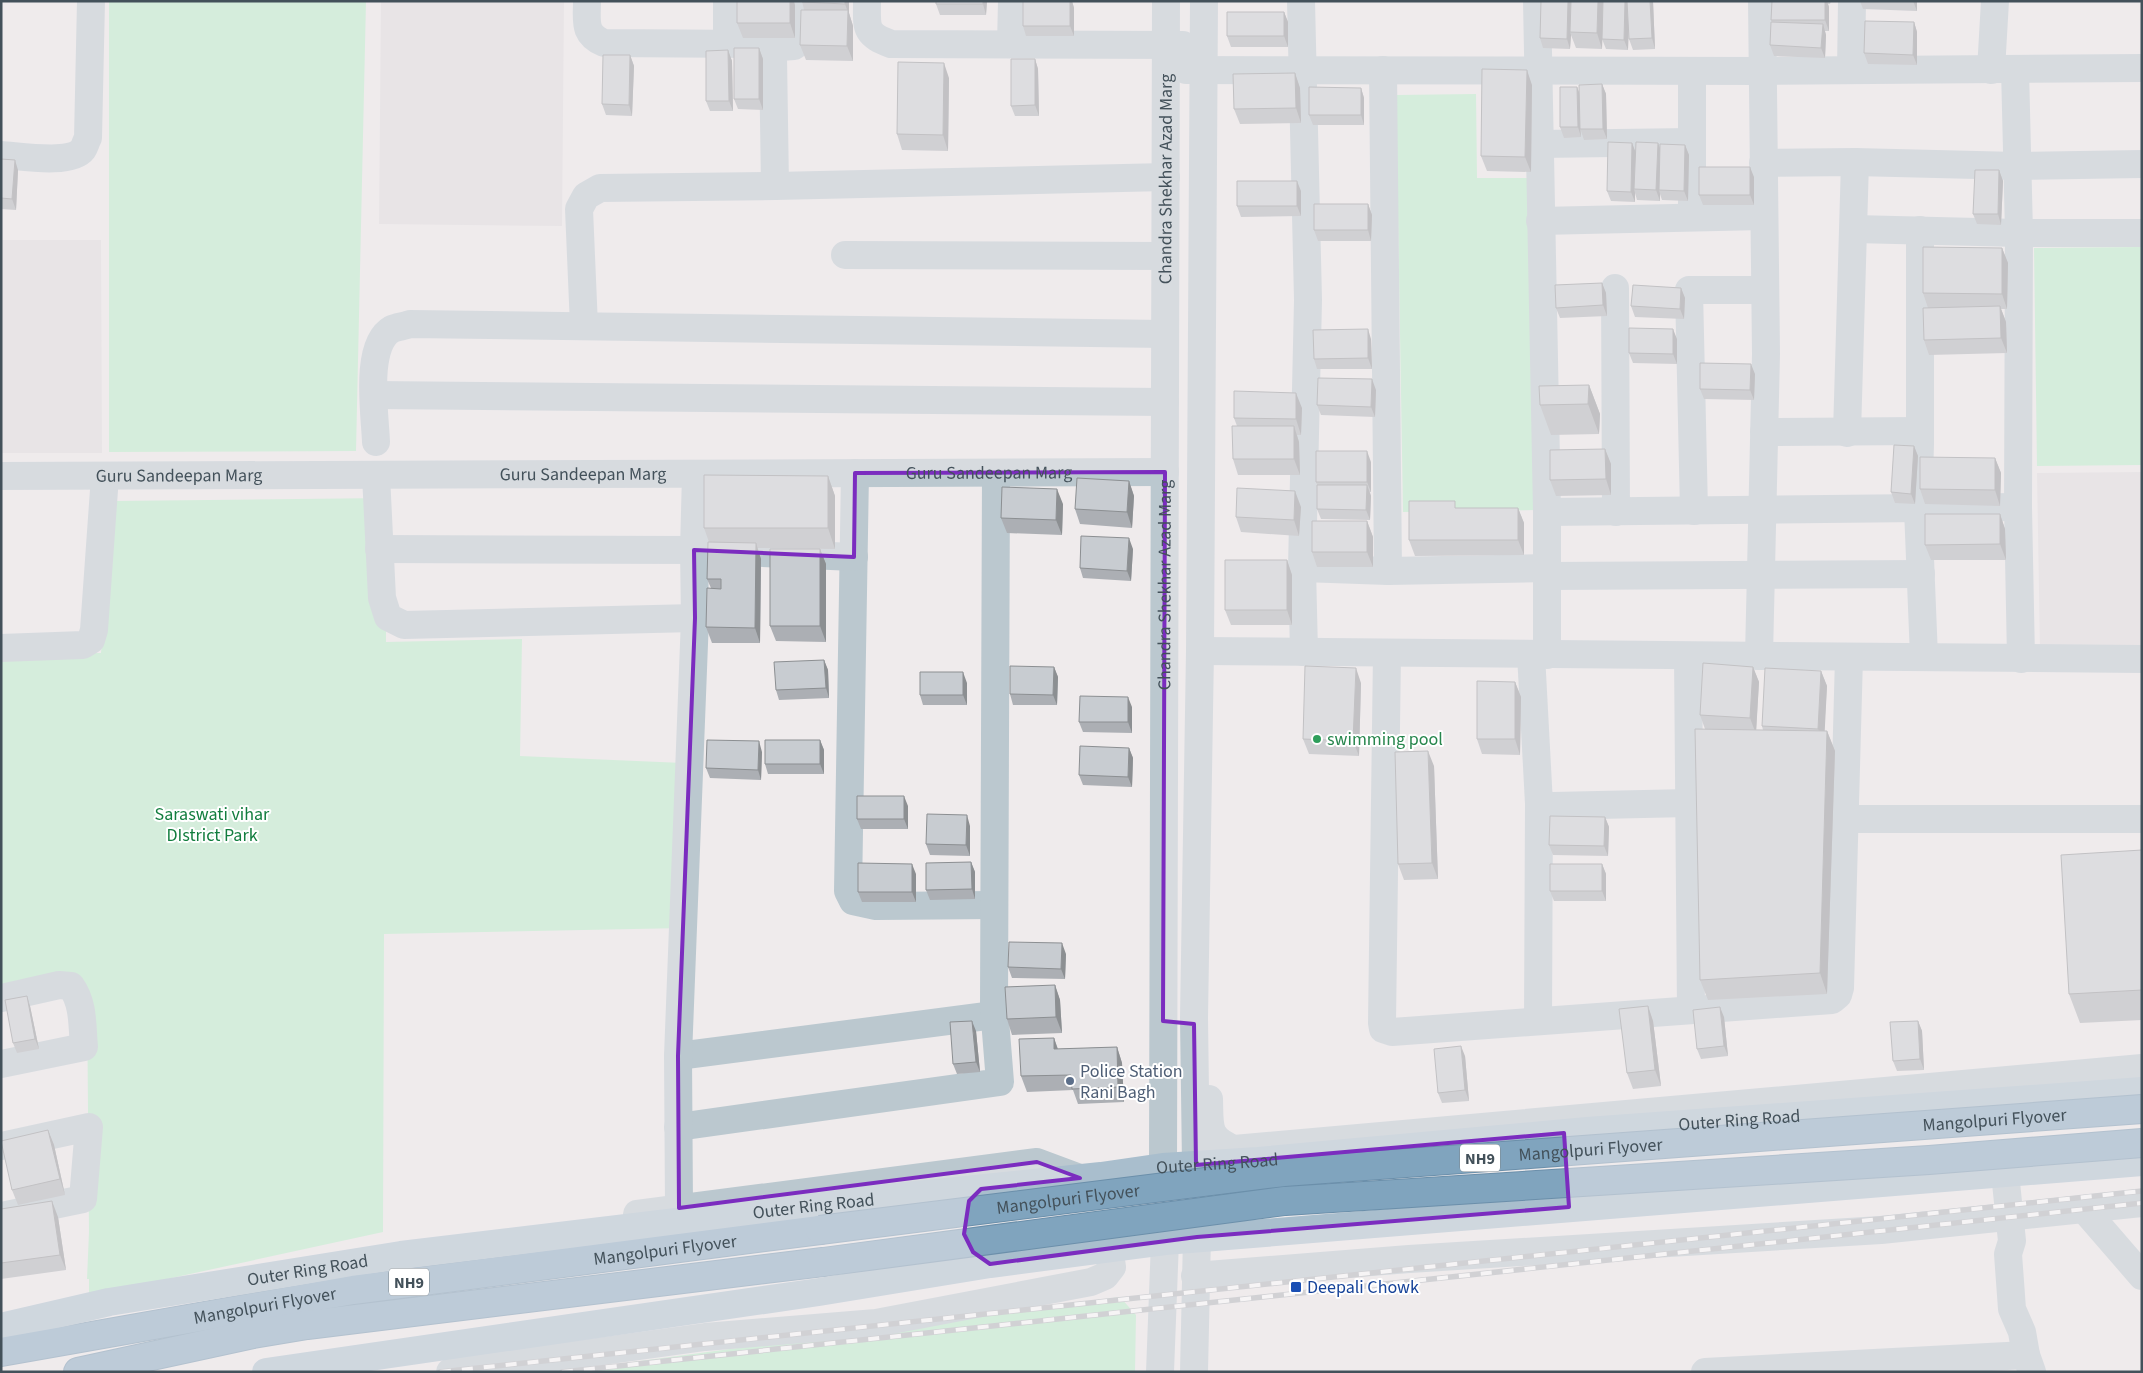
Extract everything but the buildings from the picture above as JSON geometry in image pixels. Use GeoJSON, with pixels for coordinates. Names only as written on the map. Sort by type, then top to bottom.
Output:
{"type":"FeatureCollection","features":[{"type":"Feature","properties":{"kind":"highway","name":"Mangolpuri Flyover"},"geometry":{"type":"LineString","coordinates":[[1,1352],[68,1338],[353,1290],[1284,1172],[2142,1109]]}},
{"type":"Feature","properties":{"kind":"highway","name":"Mangolpuri Flyover"},"geometry":{"type":"LineString","coordinates":[[78,1372],[253,1334],[308,1325],[823,1262],[1285,1201],[1929,1160],[2142,1143]]}},
{"type":"Feature","properties":{"kind":"main road","name":"Outer Ring Road"},"geometry":{"type":"LineString","coordinates":[[1,1327],[109,1302],[402,1255],[808,1206],[981,1189],[1163,1167],[1564,1133],[2142,1091]]}},
{"type":"Feature","properties":{"kind":"main road"},"geometry":{"type":"LineString","coordinates":[[1564,1133],[1569,1207]]}},
{"type":"Feature","properties":{"kind":"main road"},"geometry":{"type":"LineString","coordinates":[[266,1372],[809,1294],[990,1264],[1197,1237],[2142,1162]]}},
{"type":"Feature","properties":{"kind":"main road"},"geometry":{"type":"LineString","coordinates":[[981,1189],[968,1202],[964,1218],[964,1234],[973,1252],[990,1264]]}},
{"type":"Feature","properties":{"kind":"street"},"geometry":{"type":"LineString","coordinates":[[1,155],[72,158],[83,150],[88,138],[91,1]]}},
{"type":"Feature","properties":{"kind":"street"},"geometry":{"type":"LineString","coordinates":[[587,1],[587,28],[593,38],[604,43],[757,44],[767,48],[794,46],[802,40],[802,1]]}},
{"type":"Feature","properties":{"kind":"street"},"geometry":{"type":"LineString","coordinates":[[727,1],[727,44]]}},
{"type":"Feature","properties":{"kind":"street"},"geometry":{"type":"LineString","coordinates":[[867,1],[867,26],[876,38],[891,44],[1011,44],[1166,57],[1204,58],[1302,71],[1762,71],[2142,68]]}},
{"type":"Feature","properties":{"kind":"street"},"geometry":{"type":"LineString","coordinates":[[1011,44],[1012,1]]}},
{"type":"Feature","properties":{"kind":"street","name":"Chandra Shekhar Azad Marg"},"geometry":{"type":"LineString","coordinates":[[1163,1167],[1166,1]]}},
{"type":"Feature","properties":{"kind":"street","name":"Chandra Shekhar Azad Marg"},"geometry":{"type":"LineString","coordinates":[[1196,1165],[1194,991],[1200,651],[1204,1]]}},
{"type":"Feature","properties":{"kind":"street"},"geometry":{"type":"LineString","coordinates":[[1301,1],[1308,300],[1302,568],[1304,652]]}},
{"type":"Feature","properties":{"kind":"street"},"geometry":{"type":"LineString","coordinates":[[1537,1],[1548,572],[1539,654],[1538,1022]]}},
{"type":"Feature","properties":{"kind":"street"},"geometry":{"type":"LineString","coordinates":[[1759,656],[1766,290],[1763,216],[1762,1]]}},
{"type":"Feature","properties":{"kind":"street"},"geometry":{"type":"LineString","coordinates":[[1851,70],[1852,1]]}},
{"type":"Feature","properties":{"kind":"street"},"geometry":{"type":"LineString","coordinates":[[1995,1],[2017,166],[2019,233],[2018,507],[2020,659]]}},
{"type":"Feature","properties":{"kind":"street"},"geometry":{"type":"LineString","coordinates":[[767,48],[773,56],[775,186]]}},
{"type":"Feature","properties":{"kind":"street"},"geometry":{"type":"LineString","coordinates":[[1383,70],[1388,571]]}},
{"type":"Feature","properties":{"kind":"street"},"geometry":{"type":"LineString","coordinates":[[1692,71],[1692,217]]}},
{"type":"Feature","properties":{"kind":"street"},"geometry":{"type":"LineString","coordinates":[[1539,144],[1691,142]]}},
{"type":"Feature","properties":{"kind":"street"},"geometry":{"type":"LineString","coordinates":[[1763,163],[1855,162],[2017,166],[2142,164]]}},
{"type":"Feature","properties":{"kind":"street"},"geometry":{"type":"LineString","coordinates":[[1847,433],[1855,162]]}},
{"type":"Feature","properties":{"kind":"street"},"geometry":{"type":"LineString","coordinates":[[584,326],[579,209],[586,196],[600,188],[1166,177]]}},
{"type":"Feature","properties":{"kind":"street"},"geometry":{"type":"LineString","coordinates":[[1540,221],[1763,216]]}},
{"type":"Feature","properties":{"kind":"street"},"geometry":{"type":"LineString","coordinates":[[1854,229],[2019,233],[2142,233]]}},
{"type":"Feature","properties":{"kind":"street"},"geometry":{"type":"LineString","coordinates":[[1920,230],[1918,509],[1924,657]]}},
{"type":"Feature","properties":{"kind":"street"},"geometry":{"type":"LineString","coordinates":[[845,255],[1165,256]]}},
{"type":"Feature","properties":{"kind":"street"},"geometry":{"type":"LineString","coordinates":[[1542,287],[1766,290]]}},
{"type":"Feature","properties":{"kind":"street"},"geometry":{"type":"LineString","coordinates":[[1615,288],[1616,512]]}},
{"type":"Feature","properties":{"kind":"street"},"geometry":{"type":"LineString","coordinates":[[1688,290],[1694,511]]}},
{"type":"Feature","properties":{"kind":"street"},"geometry":{"type":"LineString","coordinates":[[376,442],[374,362],[380,343],[391,330],[410,324],[1165,334]]}},
{"type":"Feature","properties":{"kind":"street"},"geometry":{"type":"LineString","coordinates":[[374,395],[1165,402]]}},
{"type":"Feature","properties":{"kind":"street"},"geometry":{"type":"LineString","coordinates":[[1764,432],[1847,433],[1920,431]]}},
{"type":"Feature","properties":{"kind":"street","name":"Guru Sandeepan Marg"},"geometry":{"type":"LineString","coordinates":[[1,476],[1164,472]]}},
{"type":"Feature","properties":{"kind":"street"},"geometry":{"type":"LineString","coordinates":[[855,473],[848,891],[853,901],[876,906],[994,905]]}},
{"type":"Feature","properties":{"kind":"street"},"geometry":{"type":"LineString","coordinates":[[678,1127],[1000,1082],[994,1015],[996,473]]}},
{"type":"Feature","properties":{"kind":"street"},"geometry":{"type":"LineString","coordinates":[[679,1208],[678,1056],[695,618],[696,474]]}},
{"type":"Feature","properties":{"kind":"street"},"geometry":{"type":"LineString","coordinates":[[376,475],[382,598],[388,617],[404,625],[695,618]]}},
{"type":"Feature","properties":{"kind":"street"},"geometry":{"type":"LineString","coordinates":[[1,648],[83,645],[91,640],[94,630],[105,476]]}},
{"type":"Feature","properties":{"kind":"street"},"geometry":{"type":"LineString","coordinates":[[1547,512],[2018,507]]}},
{"type":"Feature","properties":{"kind":"street"},"geometry":{"type":"LineString","coordinates":[[379,549],[694,550],[854,557]]}},
{"type":"Feature","properties":{"kind":"street"},"geometry":{"type":"LineString","coordinates":[[1302,568],[1388,571],[1761,575],[1921,574]]}},
{"type":"Feature","properties":{"kind":"street"},"geometry":{"type":"LineString","coordinates":[[1200,651],[2142,659]]}},
{"type":"Feature","properties":{"kind":"street"},"geometry":{"type":"LineString","coordinates":[[1387,653],[1382,1023],[1383,1029],[1392,1032],[1832,1000],[1838,995],[1840,988],[1849,657]]}},
{"type":"Feature","properties":{"kind":"street"},"geometry":{"type":"LineString","coordinates":[[1688,656],[1691,1010]]}},
{"type":"Feature","properties":{"kind":"street"},"geometry":{"type":"LineString","coordinates":[[1539,804],[1553,806],[1689,803]]}},
{"type":"Feature","properties":{"kind":"street"},"geometry":{"type":"LineString","coordinates":[[1846,819],[2142,819]]}},
{"type":"Feature","properties":{"kind":"street"},"geometry":{"type":"LineString","coordinates":[[1,998],[59,985],[71,986],[81,1004],[84,1047],[1,1064]]}},
{"type":"Feature","properties":{"kind":"street"},"geometry":{"type":"LineString","coordinates":[[1194,991],[1206,1012],[1210,1129],[1219,1143],[1234,1149],[2142,1068]]}},
{"type":"Feature","properties":{"kind":"street"},"geometry":{"type":"LineString","coordinates":[[678,1056],[994,1015]]}},
{"type":"Feature","properties":{"kind":"street"},"geometry":{"type":"LineString","coordinates":[[1163,1021],[1194,1024]]}},
{"type":"Feature","properties":{"kind":"street"},"geometry":{"type":"LineString","coordinates":[[1,1146],[89,1127],[83,1198],[1,1216]]}},
{"type":"Feature","properties":{"kind":"street"},"geometry":{"type":"LineString","coordinates":[[1,1313],[141,1285],[679,1208],[1037,1162],[1080,1178]]}},
{"type":"Feature","properties":{"kind":"street"},"geometry":{"type":"LineString","coordinates":[[1705,1372],[1789,1370],[2026,1353],[2012,1310],[2008,1254],[2011,1229],[2005,1173]]}},
{"type":"Feature","properties":{"kind":"street"},"geometry":{"type":"LineString","coordinates":[[1195,1276],[1409,1259],[1881,1230],[2011,1229],[2084,1209],[2142,1203]]}},
{"type":"Feature","properties":{"kind":"street"},"geometry":{"type":"LineString","coordinates":[[2084,1209],[2142,1276]]}},
{"type":"Feature","properties":{"kind":"street"},"geometry":{"type":"LineString","coordinates":[[1194,1372],[1197,1237]]}},
{"type":"Feature","properties":{"kind":"street"},"geometry":{"type":"LineString","coordinates":[[1160,1372],[1164,1241]]}},
{"type":"Feature","properties":{"kind":"street"},"geometry":{"type":"LineString","coordinates":[[450,1372],[705,1337],[876,1323],[1091,1282],[1105,1276],[1112,1267],[1109,1248]]}},
{"type":"Feature","properties":{"kind":"highlighted area"},"geometry":{"type":"Polygon","coordinates":[[[1165,472],[1163,1021],[1194,1024],[1196,1165],[1564,1133],[1569,1207],[1197,1237],[990,1264],[973,1252],[964,1234],[969,1201],[981,1189],[1080,1178],[1037,1162],[679,1208],[678,1056],[695,618],[694,550],[854,557],[855,473],[1165,472]]]}},
{"type":"Feature","properties":{"kind":"shaded area"},"geometry":{"type":"Polygon","coordinates":[[[381,1],[564,1],[562,226],[379,224],[381,1]]]}},
{"type":"Feature","properties":{"kind":"shaded area"},"geometry":{"type":"Polygon","coordinates":[[[1,240],[101,240],[102,453],[1,453],[1,240]]]}},
{"type":"Feature","properties":{"kind":"shaded area"},"geometry":{"type":"Polygon","coordinates":[[[2142,472],[2142,650],[2040,651],[2037,473],[2142,472]]]}},
{"type":"Feature","properties":{"kind":"green space"},"geometry":{"type":"Polygon","coordinates":[[[109,1],[366,1],[356,451],[109,452],[109,1]]]}},
{"type":"Feature","properties":{"kind":"green space"},"geometry":{"type":"Polygon","coordinates":[[[1476,94],[1477,178],[1532,178],[1537,510],[1403,512],[1396,95],[1476,94]]]}},
{"type":"Feature","properties":{"kind":"green space"},"geometry":{"type":"Polygon","coordinates":[[[2142,247],[2142,465],[2037,466],[2034,248],[2142,247]]]}},
{"type":"Feature","properties":{"kind":"green space","name":"Saraswati vihar DIstrict Park"},"geometry":{"type":"Polygon","coordinates":[[[386,498],[386,642],[522,639],[520,756],[683,763],[684,928],[384,934],[383,1232],[89,1296],[89,1279],[87,1279],[89,1232],[87,988],[1,1002],[1,654],[101,653],[114,501],[386,498]]]}},
{"type":"Feature","properties":{"kind":"green space"},"geometry":{"type":"Polygon","coordinates":[[[1120,1297],[1136,1315],[1135,1372],[557,1372],[1120,1297]]]}},
{"type":"Feature","properties":{"kind":"railway"},"geometry":{"type":"LineString","coordinates":[[440,1372],[2142,1191]]}},
{"type":"Feature","properties":{"kind":"railway"},"geometry":{"type":"LineString","coordinates":[[562,1372],[2142,1203]]}},
{"type":"Feature","properties":{"kind":"place","name":"swimming pool"},"geometry":{"type":"Point","coordinates":[1317,739]}},
{"type":"Feature","properties":{"kind":"place","name":"Police Station Rani Bagh"},"geometry":{"type":"Point","coordinates":[1070,1081]}},
{"type":"Feature","properties":{"kind":"place","name":"Deepali Chowk"},"geometry":{"type":"Point","coordinates":[1296,1287]}}]}
